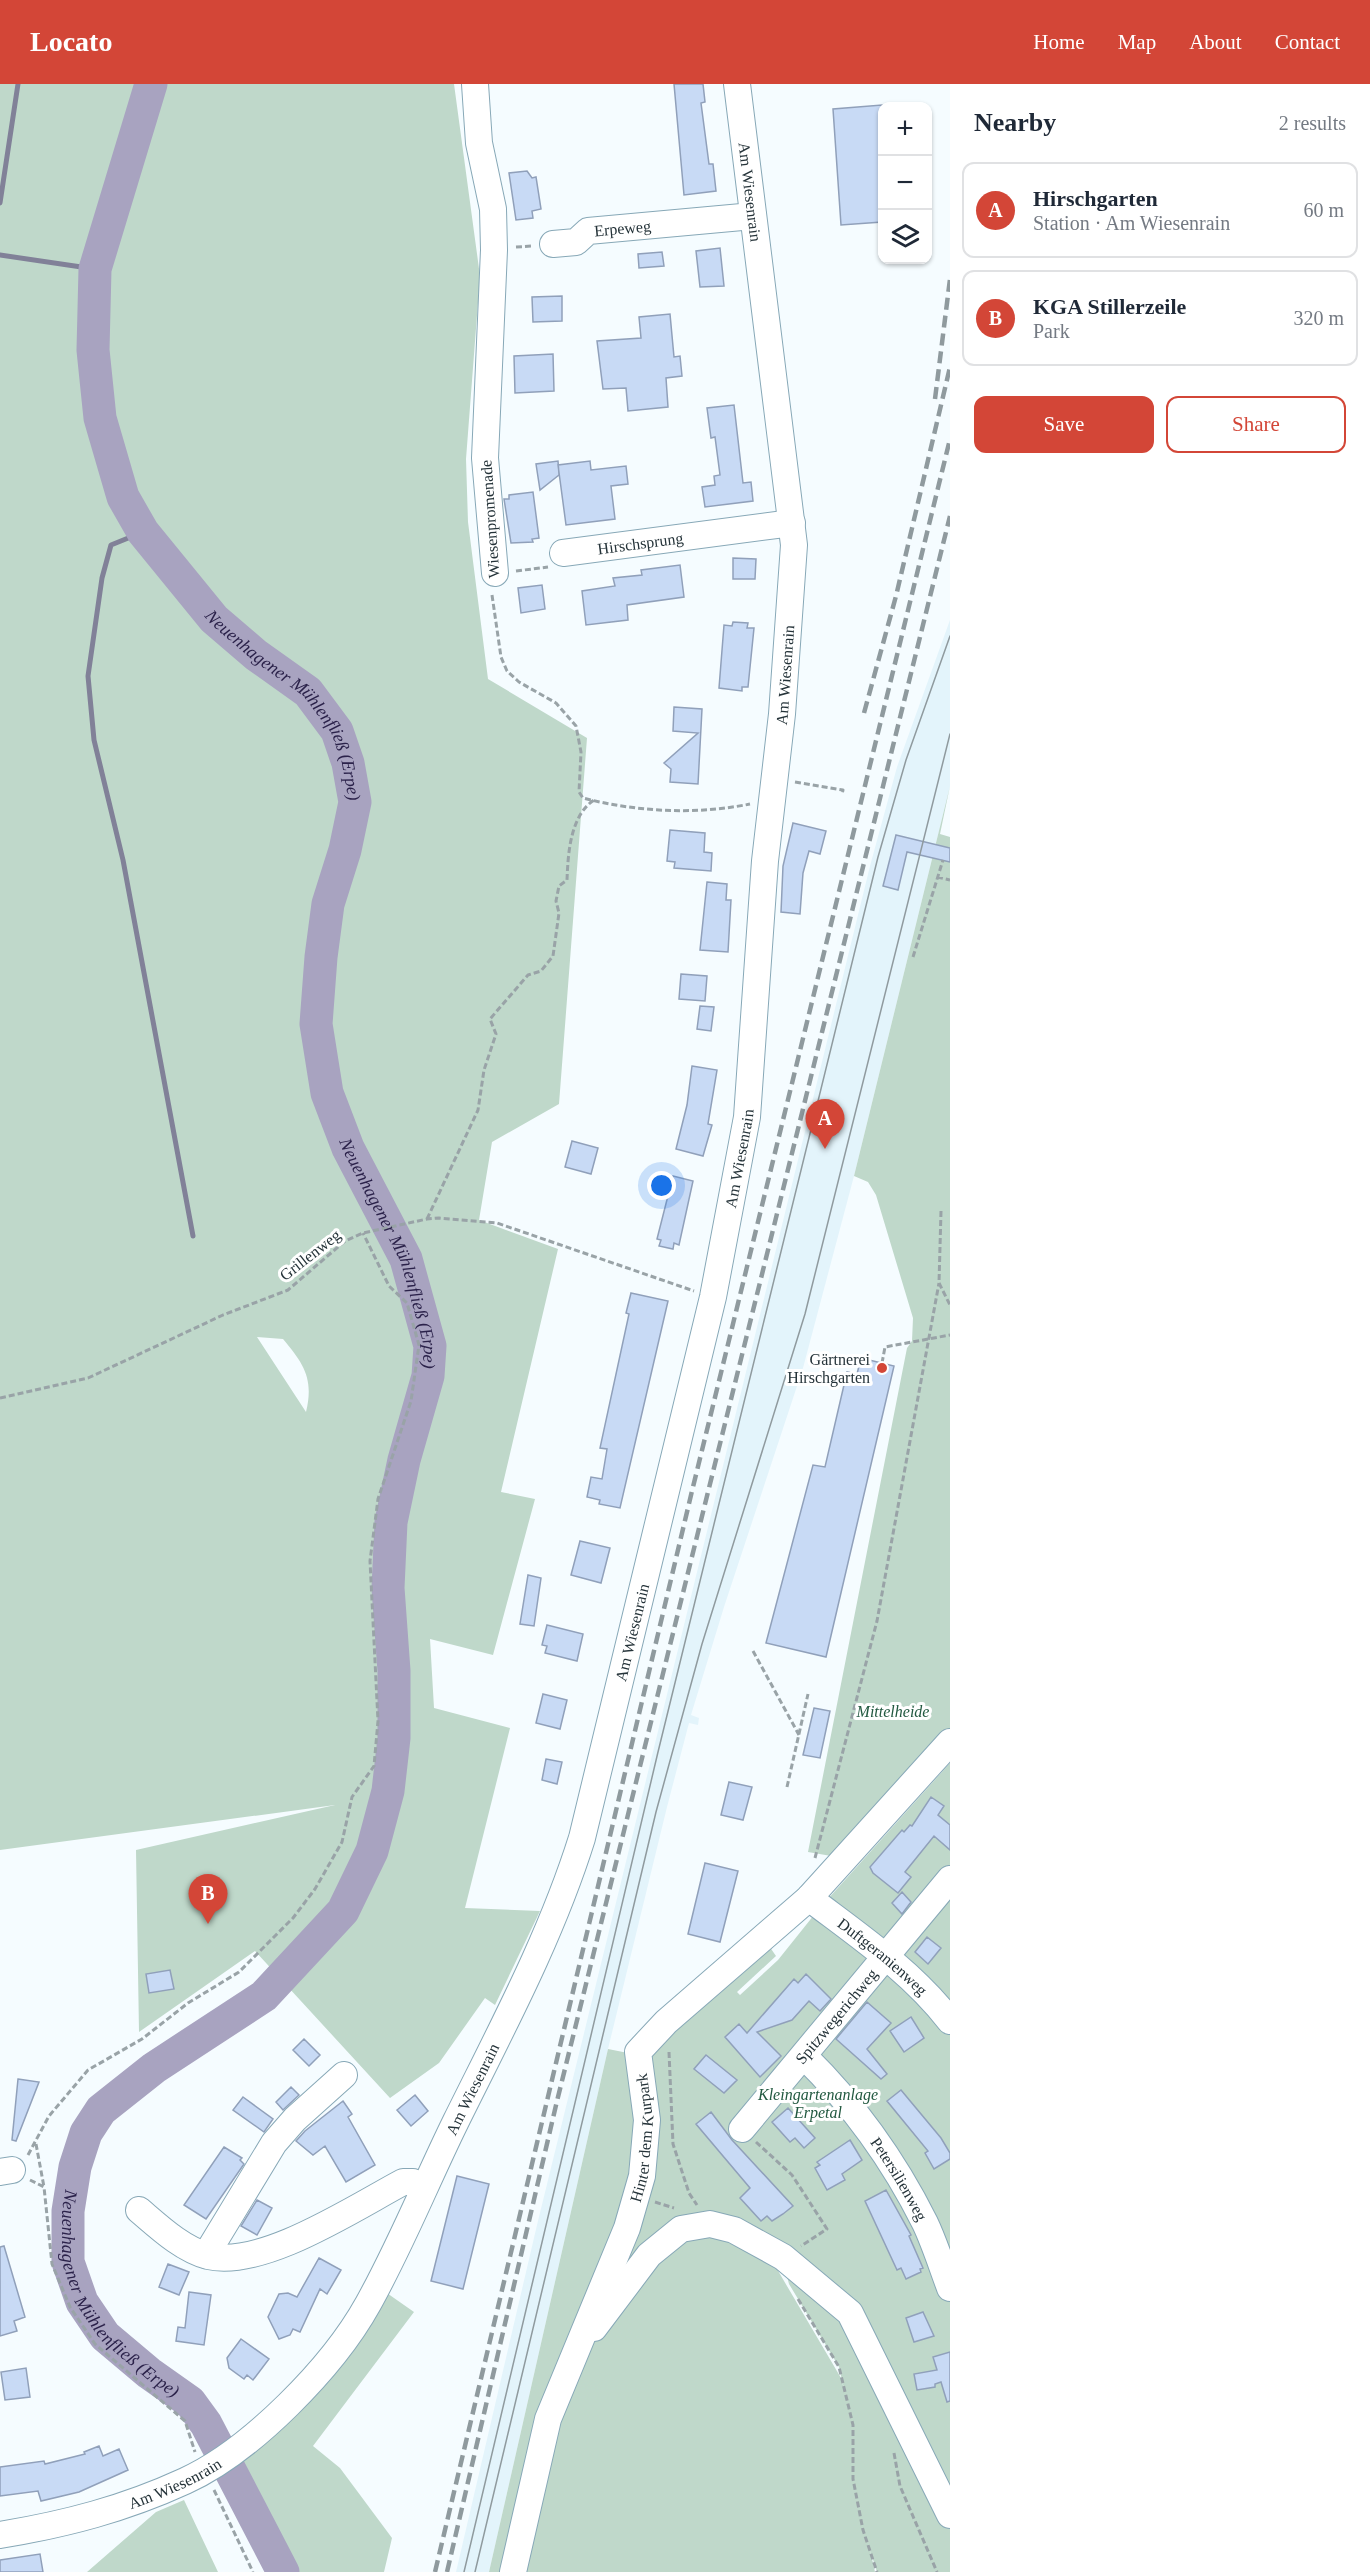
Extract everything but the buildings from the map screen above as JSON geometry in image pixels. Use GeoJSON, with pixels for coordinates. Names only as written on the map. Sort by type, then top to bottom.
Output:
{"type":"FeatureCollection","features":[{"type":"Feature","properties":{"kind":"street","name":"Wiesenpromenade"},"geometry":{"type":"LineString","coordinates":[[475,84],[480,143],[493,209],[494,250],[485,458],[495,573]]}},
{"type":"Feature","properties":{"kind":"street","name":"Am Wiesenrain"},"geometry":{"type":"LineString","coordinates":[[0,2535],[90,2518],[187,2481],[254,2435],[301,2391],[345,2340],[381,2279],[554,1919],[582,1838],[713,1297],[747,1117],[765,861],[774,791],[794,545],[737,84]]}},
{"type":"Feature","properties":{"kind":"street","name":"Erpeweg"},"geometry":{"type":"LineString","coordinates":[[553,244],[576,242],[588,231],[753,216]]}},
{"type":"Feature","properties":{"kind":"street","name":"Hirschsprung"},"geometry":{"type":"LineString","coordinates":[[563,553],[792,523]]}},
{"type":"Feature","properties":{"kind":"street","name":"Hinter dem Kurpark"},"geometry":{"type":"LineString","coordinates":[[513,2572],[548,2419],[627,2228],[642,2176],[647,2120],[638,2052],[666,2022],[809,1898],[950,1742]]}},
{"type":"Feature","properties":{"kind":"street","name":"Spitzwegerichweg"},"geometry":{"type":"LineString","coordinates":[[742,2129],[950,1880]]}},
{"type":"Feature","properties":{"kind":"street","name":"Duftgeranienweg"},"geometry":{"type":"LineString","coordinates":[[809,1898],[887,1957],[930,1995],[950,2021]]}},
{"type":"Feature","properties":{"kind":"street","name":"Petersilienweg"},"geometry":{"type":"LineString","coordinates":[[804,2056],[840,2091],[870,2130],[926,2224],[950,2288]]}},
{"type":"Feature","properties":{"kind":"street"},"geometry":{"type":"LineString","coordinates":[[206,2255],[274,2143],[295,2119],[344,2075]]}},
{"type":"Feature","properties":{"kind":"street"},"geometry":{"type":"LineString","coordinates":[[139,2210],[171,2237],[206,2255],[226,2259],[245,2257],[298,2237],[403,2182],[413,2182],[424,2187]]}},
{"type":"Feature","properties":{"kind":"street"},"geometry":{"type":"LineString","coordinates":[[579,2343],[606,2316],[649,2255],[681,2229],[710,2224],[734,2230],[783,2257],[850,2313],[940,2472],[950,2515]]}},
{"type":"Feature","properties":{"kind":"path"},"geometry":{"type":"LineString","coordinates":[[494,250],[553,244]]}},
{"type":"Feature","properties":{"kind":"path"},"geometry":{"type":"LineString","coordinates":[[495,573],[556,566],[563,553]]}},
{"type":"Feature","properties":{"kind":"path","name":"Wiesenpromenade"},"geometry":{"type":"LineString","coordinates":[[495,573],[491,601],[501,657],[507,670],[519,682],[556,703],[576,726],[581,752],[579,792],[583,798],[594,800]]}},
{"type":"Feature","properties":{"kind":"path"},"geometry":{"type":"LineString","coordinates":[[427,1219],[478,1110],[484,1070],[496,1034],[490,1019],[528,975],[541,970],[553,956],[559,913],[556,901],[559,886],[567,880],[572,835],[587,805],[594,800],[647,809],[727,809],[774,791],[843,790],[842,795]]}},
{"type":"Feature","properties":{"kind":"path"},"geometry":{"type":"LineString","coordinates":[[913,957],[943,860]]}},
{"type":"Feature","properties":{"kind":"path"},"geometry":{"type":"LineString","coordinates":[[937,877],[950,880]]}},
{"type":"Feature","properties":{"kind":"path"},"geometry":{"type":"LineString","coordinates":[[813,1864],[877,1621],[939,1283],[941,1211]]}},
{"type":"Feature","properties":{"kind":"path","name":"Grillenweg"},"geometry":{"type":"LineString","coordinates":[[0,1398],[88,1378],[223,1315],[288,1290],[345,1241],[363,1233],[427,1219],[497,1223],[713,1297]]}},
{"type":"Feature","properties":{"kind":"path"},"geometry":{"type":"LineString","coordinates":[[6,2171],[22,2165],[49,2116],[88,2070],[142,2039],[188,2003],[239,1972],[293,1917],[315,1889],[342,1842],[352,1797],[374,1766],[378,1721],[370,1561],[378,1499],[411,1401],[419,1346],[407,1304],[389,1286],[363,1233]]}},
{"type":"Feature","properties":{"kind":"path"},"geometry":{"type":"LineString","coordinates":[[939,1283],[950,1305]]}},
{"type":"Feature","properties":{"kind":"path"},"geometry":{"type":"LineString","coordinates":[[882,1363],[885,1347],[950,1335]]}},
{"type":"Feature","properties":{"kind":"path"},"geometry":{"type":"LineString","coordinates":[[753,1651],[799,1735]]}},
{"type":"Feature","properties":{"kind":"path"},"geometry":{"type":"LineString","coordinates":[[788,1787],[808,1694]]}},
{"type":"Feature","properties":{"kind":"path"},"geometry":{"type":"LineString","coordinates":[[675,2046],[668,2053],[673,2144],[689,2193],[710,2224]]}},
{"type":"Feature","properties":{"kind":"path"},"geometry":{"type":"LineString","coordinates":[[742,2129],[792,2175],[827,2229],[783,2257]]}},
{"type":"Feature","properties":{"kind":"path"},"geometry":{"type":"LineString","coordinates":[[36,2142],[44,2187],[52,2264],[70,2307],[95,2344],[185,2421],[195,2453],[207,2469],[253,2572]]}},
{"type":"Feature","properties":{"kind":"path"},"geometry":{"type":"LineString","coordinates":[[6,2171],[44,2187]]}},
{"type":"Feature","properties":{"kind":"path"},"geometry":{"type":"LineString","coordinates":[[636,2196],[676,2209]]}},
{"type":"Feature","properties":{"kind":"path"},"geometry":{"type":"LineString","coordinates":[[793,2292],[839,2367],[853,2425],[854,2479],[863,2530],[877,2572]]}},
{"type":"Feature","properties":{"kind":"path"},"geometry":{"type":"LineString","coordinates":[[893,2447],[900,2486],[937,2572]]}},
{"type":"Feature","properties":{"kind":"shaded area"},"geometry":{"type":"Polygon","coordinates":[[[950,620],[950,786],[854,1176],[803,1368],[691,1715],[699,1718],[698,1725],[689,1723],[667,1807],[608,2049],[489,2572],[456,2572],[537,2225],[870,866],[897,767],[950,620]]]}},
{"type":"Feature","properties":{"kind":"green space"},"geometry":{"type":"Polygon","coordinates":[[[0,84],[454,84],[480,276],[466,459],[468,522],[488,679],[587,738],[559,1104],[492,1142],[479,1220],[558,1249],[501,1492],[535,1499],[493,1655],[430,1639],[434,1708],[510,1728],[465,1908],[540,1911],[495,2005],[485,1998],[439,2063],[390,2098],[255,1951],[139,2032],[136,1850],[335,1805],[0,1850],[0,84]],[[257,1337],[306,1412],[308,1381],[302,1364],[283,1339],[257,1337]]]}},
{"type":"Feature","properties":{"kind":"green space","name":"Mittelheide"},"geometry":{"type":"Polygon","coordinates":[[[950,786],[940,834],[950,837],[950,1733],[837,1857],[808,1852],[907,1348],[912,1341],[913,1318],[876,1195],[868,1182],[854,1176],[950,786]]]}},
{"type":"Feature","properties":{"kind":"green space","name":"Kleingartenanlage Erpetal"},"geometry":{"type":"Polygon","coordinates":[[[950,1763],[950,2572],[877,2572],[870,2550],[875,2572],[522,2572],[555,2419],[649,2176],[650,2057],[662,2036],[767,1943],[776,1956],[737,1992],[740,1995],[778,1960],[818,1910],[950,1763]],[[782,2258],[777,2269],[841,2378],[844,2389],[839,2367],[789,2284],[782,2258]]]}},
{"type":"Feature","properties":{"kind":"green space"},"geometry":{"type":"Polygon","coordinates":[[[608,2049],[633,2054],[636,2175],[505,2572],[489,2572],[608,2049]]]}},
{"type":"Feature","properties":{"kind":"green space"},"geometry":{"type":"Polygon","coordinates":[[[384,2291],[414,2312],[313,2446],[340,2468],[392,2538],[384,2572],[296,2572],[239,2458],[384,2291]]]}},
{"type":"Feature","properties":{"kind":"green space"},"geometry":{"type":"Polygon","coordinates":[[[184,2500],[218,2572],[87,2572],[156,2512],[184,2500]]]}},
{"type":"Feature","properties":{"kind":"waterway"},"geometry":{"type":"LineString","coordinates":[[0,203],[18,84]]}},
{"type":"Feature","properties":{"kind":"waterway","name":"Neuenhagener Mühlenfließ (Erpe)"},"geometry":{"type":"LineString","coordinates":[[151,84],[95,269],[93,350],[100,418],[123,497],[143,532],[214,619],[256,655],[308,692],[337,731],[348,763],[355,802],[345,850],[328,904],[316,1024],[327,1093],[348,1148],[406,1259],[430,1346],[428,1376],[404,1460],[391,1522],[388,1588],[394,1671],[394,1738],[388,1791],[372,1851],[343,1911],[264,1996],[154,2068],[101,2110],[86,2133],[75,2167],[68,2211],[68,2262],[82,2302],[105,2336],[149,2373],[190,2402],[206,2424],[283,2572]]}},
{"type":"Feature","properties":{"kind":"waterway"},"geometry":{"type":"LineString","coordinates":[[0,255],[95,269]]}},
{"type":"Feature","properties":{"kind":"waterway"},"geometry":{"type":"LineString","coordinates":[[143,532],[111,545],[102,578],[88,676],[94,740],[123,860],[193,1236]]}},
{"type":"Feature","properties":{"kind":"tram line"},"geometry":{"type":"LineString","coordinates":[[464,2572],[658,1752],[878,857],[906,760],[950,636]]}},
{"type":"Feature","properties":{"kind":"tram line"},"geometry":{"type":"LineString","coordinates":[[475,2572],[656,1812],[702,1644],[805,1314],[950,734]]}},
{"type":"Feature","properties":{"kind":"railway"},"geometry":{"type":"LineString","coordinates":[[935,399],[950,279]]}},
{"type":"Feature","properties":{"kind":"railway"},"geometry":{"type":"LineString","coordinates":[[864,713],[896,596],[950,367]]}},
{"type":"Feature","properties":{"kind":"railway"},"geometry":{"type":"LineString","coordinates":[[435,2572],[692,1491],[950,439]]}},
{"type":"Feature","properties":{"kind":"railway"},"geometry":{"type":"LineString","coordinates":[[447,2572],[557,2101],[950,516]]}},
{"type":"Feature","properties":{"kind":"place","name":"Hirschgarten"},"geometry":{"type":"Point","coordinates":[825,1149]}},
{"type":"Feature","properties":{"kind":"place","name":"Gärtnerei Hirschgarten"},"geometry":{"type":"Point","coordinates":[882,1368]}},
{"type":"Feature","properties":{"kind":"place","name":"KGA Stillerzeile"},"geometry":{"type":"Point","coordinates":[208,1924]}}]}
